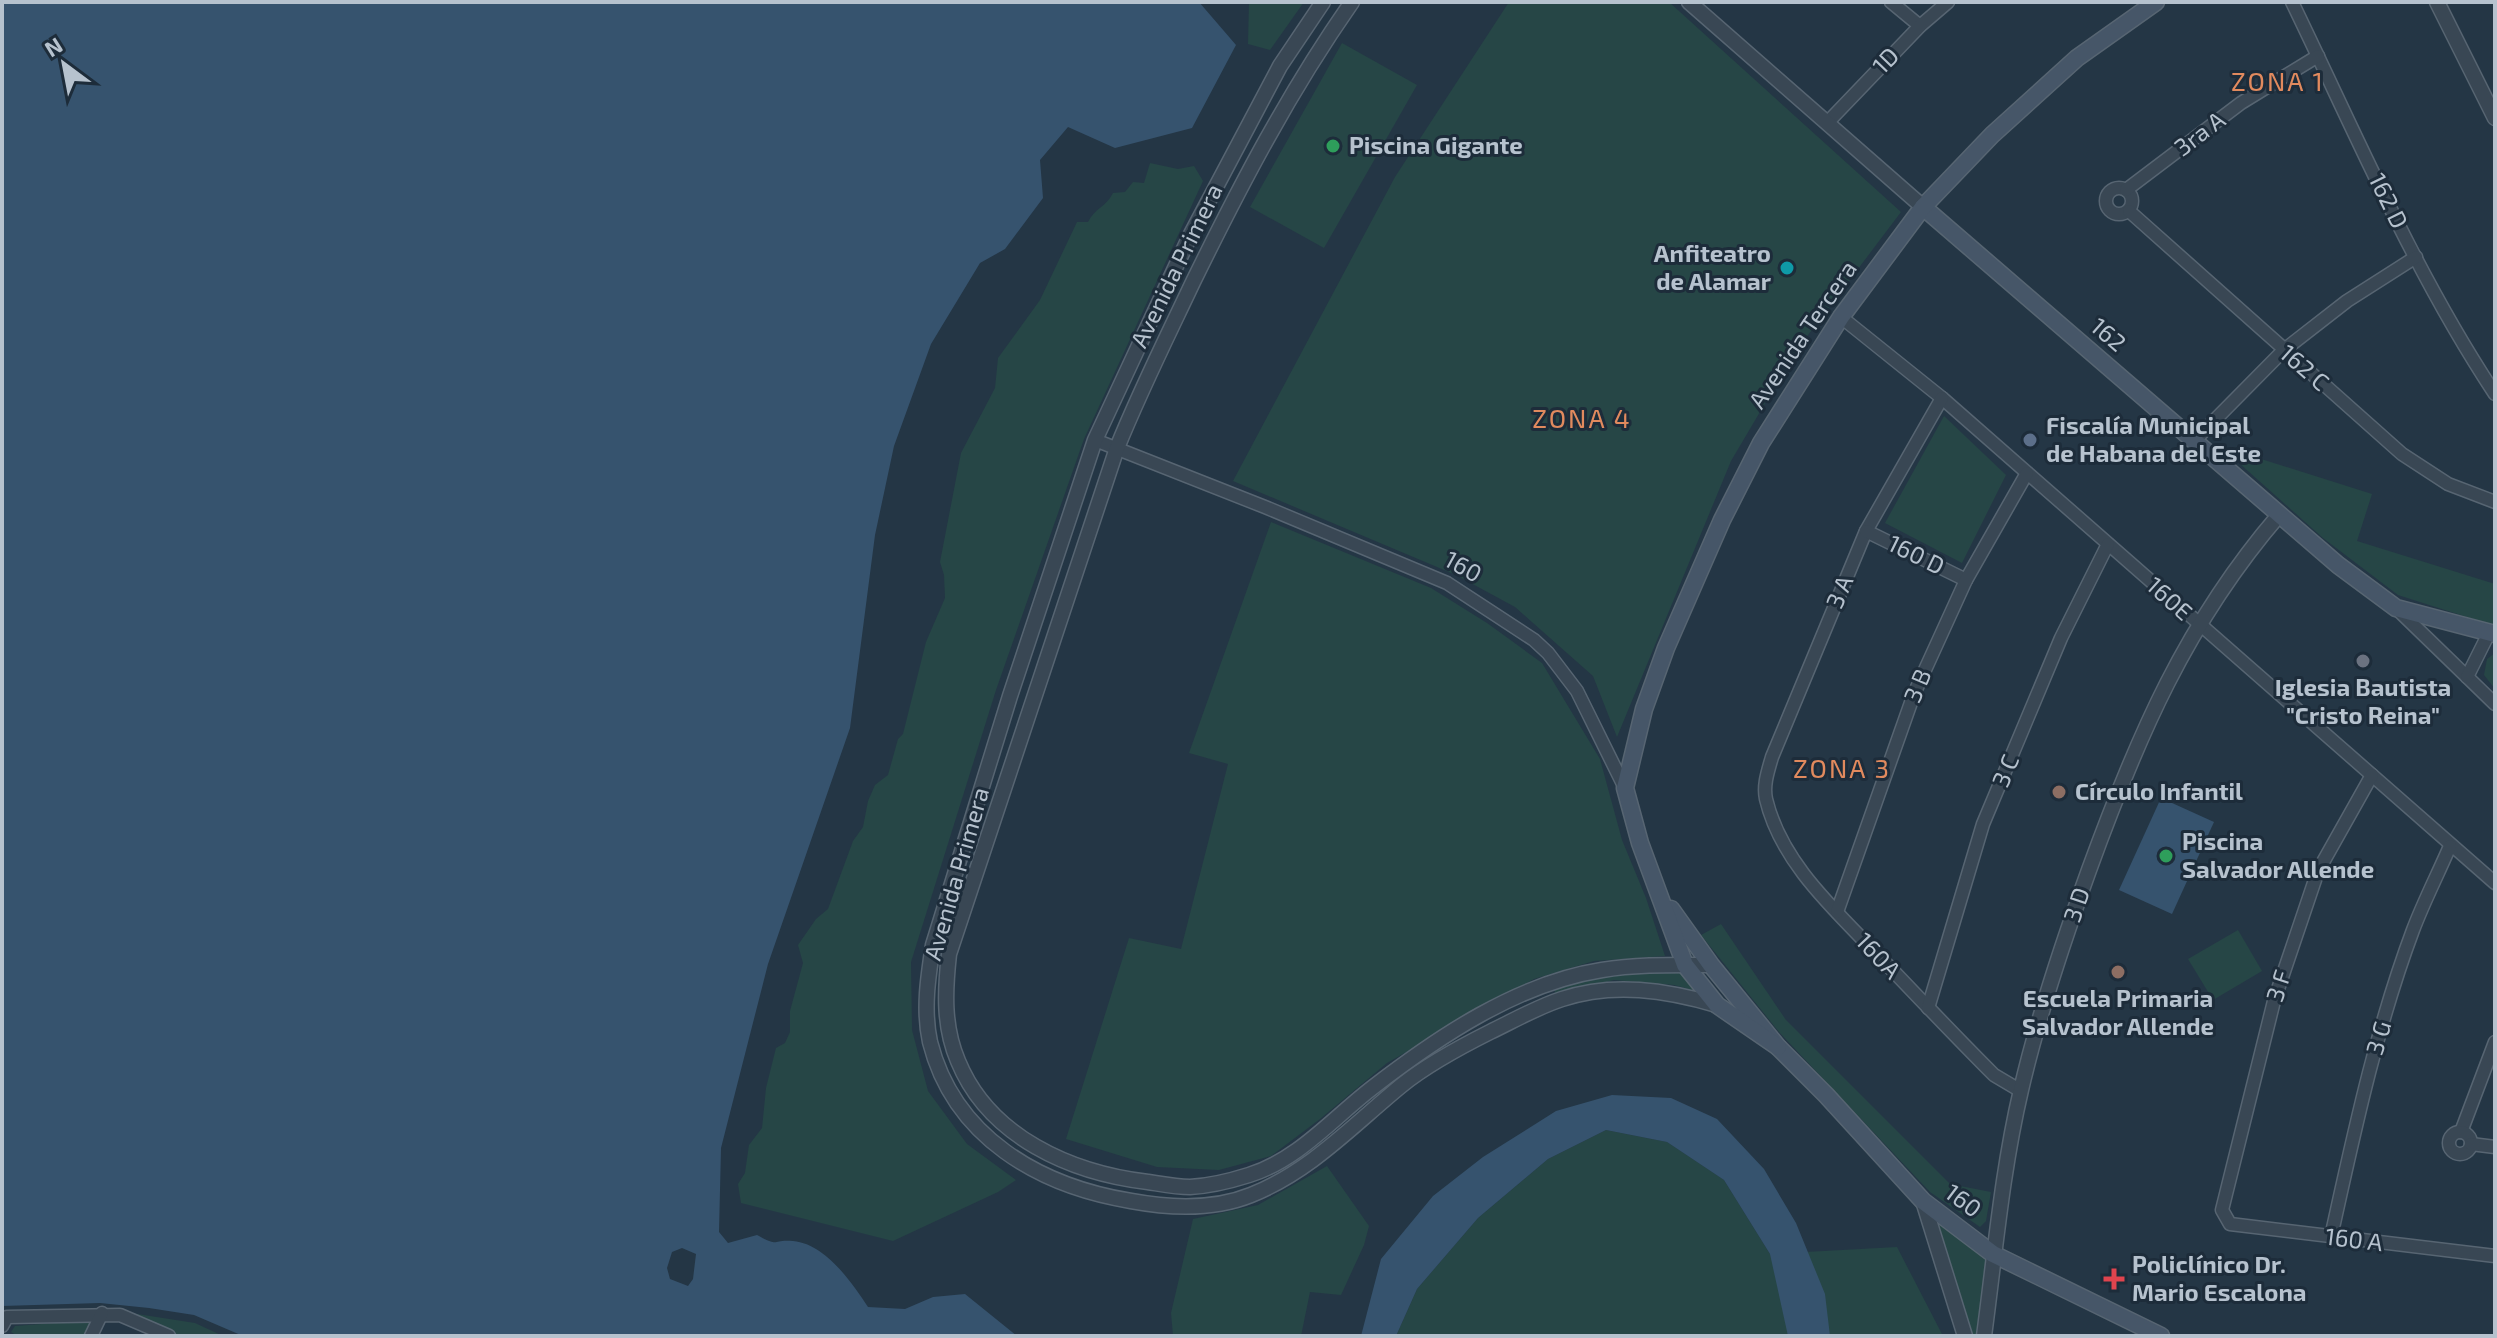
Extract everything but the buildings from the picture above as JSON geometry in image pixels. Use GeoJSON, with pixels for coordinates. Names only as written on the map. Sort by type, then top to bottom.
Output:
{"type":"FeatureCollection","features":[{"type":"Feature","properties":{"kind":"main road","name":"Avenida Tercera"},"geometry":{"type":"LineString","coordinates":[[1625,788],[1644,709],[1666,648],[1722,520],[1761,443],[1841,317],[1923,207],[1992,135],[2077,58],[2156,2]]}},
{"type":"Feature","properties":{"kind":"main road","name":"162"},"geometry":{"type":"LineString","coordinates":[[1923,207],[2279,515],[2338,565],[2396,608]]}},
{"type":"Feature","properties":{"kind":"main road"},"geometry":{"type":"LineString","coordinates":[[2396,608],[2492,634]]}},
{"type":"Feature","properties":{"kind":"main road","name":"160"},"geometry":{"type":"LineString","coordinates":[[1625,788],[1640,843],[1685,965],[1717,1005],[1778,1047]]}},
{"type":"Feature","properties":{"kind":"main road","name":"160"},"geometry":{"type":"LineString","coordinates":[[1661,895],[1711,965],[1778,1047],[1923,1201],[1993,1254],[2161,1336]]}},
{"type":"Feature","properties":{"kind":"main road"},"geometry":{"type":"LineString","coordinates":[[1717,1005],[1724,980]]}},
{"type":"Feature","properties":{"kind":"street","name":"Avenida Primera"},"geometry":{"type":"LineString","coordinates":[[1323,2],[1280,66],[1190,236],[1095,440],[1010,696],[933,945],[926,1009],[930,1040],[940,1073],[964,1114],[1002,1151],[1039,1174],[1107,1197],[1156,1205],[1203,1206],[1248,1196],[1296,1173],[1348,1133],[1403,1084],[1464,1045],[1562,999],[1606,990],[1641,989],[1691,997],[1717,1005]]}},
{"type":"Feature","properties":{"kind":"street","name":"Avenida Primera"},"geometry":{"type":"LineString","coordinates":[[1352,2],[1311,60],[1246,173],[1137,398],[1117,448],[951,948],[945,993],[947,1021],[958,1062],[995,1117],[1049,1155],[1124,1180],[1187,1187],[1208,1185],[1252,1174],[1282,1159],[1428,1047],[1542,986],[1601,970],[1711,965]]}},
{"type":"Feature","properties":{"kind":"street","name":"162"},"geometry":{"type":"LineString","coordinates":[[1689,2],[1923,207]]}},
{"type":"Feature","properties":{"kind":"street"},"geometry":{"type":"LineString","coordinates":[[1891,2],[1920,26]]}},
{"type":"Feature","properties":{"kind":"street","name":"1D"},"geometry":{"type":"LineString","coordinates":[[1827,123],[1920,26],[1948,2]]}},
{"type":"Feature","properties":{"kind":"street","name":"162 D"},"geometry":{"type":"LineString","coordinates":[[2292,2],[2416,257],[2464,348],[2495,394]]}},
{"type":"Feature","properties":{"kind":"street"},"geometry":{"type":"LineString","coordinates":[[2437,2],[2495,118]]}},
{"type":"Feature","properties":{"kind":"street","name":"3ra A"},"geometry":{"type":"LineString","coordinates":[[2126,190],[2241,103],[2318,56]]}},
{"type":"Feature","properties":{"kind":"street"},"geometry":{"type":"LineString","coordinates":[[2118,188],[2126,190],[2132,197],[2129,211],[2115,214],[2106,204],[2110,191],[2118,188]]}},
{"type":"Feature","properties":{"kind":"street","name":"162 C"},"geometry":{"type":"LineString","coordinates":[[2129,211],[2402,454],[2448,484],[2495,502]]}},
{"type":"Feature","properties":{"kind":"street"},"geometry":{"type":"LineString","coordinates":[[2194,441],[2284,350],[2347,301],[2416,257]]}},
{"type":"Feature","properties":{"kind":"street","name":"160E"},"geometry":{"type":"LineString","coordinates":[[1841,317],[1942,398],[2495,883]]}},
{"type":"Feature","properties":{"kind":"street","name":"3 A"},"geometry":{"type":"LineString","coordinates":[[1765,797],[1765,781],[1772,757],[1866,531],[1942,398]]}},
{"type":"Feature","properties":{"kind":"street","name":"160"},"geometry":{"type":"LineString","coordinates":[[1095,440],[1447,583],[1534,640],[1577,691],[1625,788]]}},
{"type":"Feature","properties":{"kind":"street","name":"3 B"},"geometry":{"type":"LineString","coordinates":[[1837,912],[1914,694],[1966,580],[2027,473]]}},
{"type":"Feature","properties":{"kind":"street","name":"3 D"},"geometry":{"type":"LineString","coordinates":[[1984,1336],[1993,1254],[2021,1091],[2052,978],[2123,778],[2148,719],[2199,625],[2218,593],[2279,515]]}},
{"type":"Feature","properties":{"kind":"street","name":"160 D"},"geometry":{"type":"LineString","coordinates":[[1866,531],[1966,580]]}},
{"type":"Feature","properties":{"kind":"street","name":"3 C"},"geometry":{"type":"LineString","coordinates":[[1928,1008],[1983,824],[2061,638],[2108,544]]}},
{"type":"Feature","properties":{"kind":"street","name":"162"},"geometry":{"type":"LineString","coordinates":[[2396,608],[2495,704]]}},
{"type":"Feature","properties":{"kind":"street"},"geometry":{"type":"LineString","coordinates":[[2467,677],[2492,634]]}},
{"type":"Feature","properties":{"kind":"street"},"geometry":{"type":"LineString","coordinates":[[1010,696],[1031,700]]}},
{"type":"Feature","properties":{"kind":"street","name":"3 F"},"geometry":{"type":"LineString","coordinates":[[2222,1210],[2274,1001],[2318,871],[2372,775]]}},
{"type":"Feature","properties":{"kind":"street","name":"160A"},"geometry":{"type":"LineString","coordinates":[[1765,797],[1774,823],[1799,868],[1837,912],[1994,1075],[2021,1091]]}},
{"type":"Feature","properties":{"kind":"street","name":"3 G"},"geometry":{"type":"LineString","coordinates":[[2331,1237],[2362,1094],[2396,981],[2450,846]]}},
{"type":"Feature","properties":{"kind":"street"},"geometry":{"type":"LineString","coordinates":[[933,945],[951,948]]}},
{"type":"Feature","properties":{"kind":"street"},"geometry":{"type":"LineString","coordinates":[[2471,1144],[2462,1154],[2450,1149],[2450,1137],[2461,1132],[2495,1042]]}},
{"type":"Feature","properties":{"kind":"street"},"geometry":{"type":"LineString","coordinates":[[2461,1132],[2468,1136],[2471,1144]]}},
{"type":"Feature","properties":{"kind":"street"},"geometry":{"type":"LineString","coordinates":[[2471,1144],[2495,1147]]}},
{"type":"Feature","properties":{"kind":"street"},"geometry":{"type":"LineString","coordinates":[[1039,1174],[1049,1155]]}},
{"type":"Feature","properties":{"kind":"street"},"geometry":{"type":"LineString","coordinates":[[1923,1201],[1965,1336]]}},
{"type":"Feature","properties":{"kind":"street","name":"160 A"},"geometry":{"type":"LineString","coordinates":[[2222,1210],[2230,1224],[2495,1256]]}},
{"type":"Feature","properties":{"kind":"street"},"geometry":{"type":"LineString","coordinates":[[91,1336],[102,1313]]}},
{"type":"Feature","properties":{"kind":"street"},"geometry":{"type":"LineString","coordinates":[[4,1322],[102,1313],[131,1318],[169,1336]]}},
{"type":"Feature","properties":{"kind":"green space"},"geometry":{"type":"Polygon","coordinates":[[[1249,2],[1304,2],[1270,50],[1248,44],[1249,2]]]}},
{"type":"Feature","properties":{"kind":"green space"},"geometry":{"type":"Polygon","coordinates":[[[1509,2],[1669,2],[1901,212],[1796,351],[1731,461],[1617,737],[1593,676],[1515,607],[1456,575],[1233,481],[1395,177],[1509,2]]]}},
{"type":"Feature","properties":{"kind":"green space","name":"Piscina Gigante"},"geometry":{"type":"Polygon","coordinates":[[[1342,43],[1417,85],[1324,248],[1250,207],[1342,43]]]}},
{"type":"Feature","properties":{"kind":"green space"},"geometry":{"type":"Polygon","coordinates":[[[1150,163],[1178,169],[1194,166],[1203,181],[1084,439],[996,690],[911,962],[912,1030],[928,1091],[967,1144],[1016,1180],[998,1192],[893,1241],[741,1203],[738,1184],[745,1173],[749,1145],[762,1128],[766,1088],[776,1048],[785,1043],[790,1032],[790,1011],[803,963],[798,945],[816,919],[828,909],[853,841],[863,827],[868,801],[875,785],[888,775],[898,739],[903,734],[926,642],[945,598],[940,562],[961,453],[995,388],[998,358],[1040,300],[1077,222],[1088,222],[1113,193],[1125,192],[1133,182],[1144,183],[1150,163]]]}},
{"type":"Feature","properties":{"kind":"green space"},"geometry":{"type":"Polygon","coordinates":[[[1944,416],[2006,475],[1962,563],[1885,523],[1944,416]]]}},
{"type":"Feature","properties":{"kind":"green space"},"geometry":{"type":"Polygon","coordinates":[[[2220,446],[2372,494],[2357,541],[2495,584],[2495,626],[2398,595],[2323,538],[2220,446]]]}},
{"type":"Feature","properties":{"kind":"green space"},"geometry":{"type":"Polygon","coordinates":[[[1271,522],[1431,588],[1542,663],[1600,759],[1622,840],[1665,956],[1594,961],[1534,979],[1387,1063],[1271,1156],[1219,1170],[1157,1167],[1066,1139],[1129,938],[1181,949],[1228,764],[1189,753],[1271,522]]]}},
{"type":"Feature","properties":{"kind":"green space"},"geometry":{"type":"Polygon","coordinates":[[[2495,653],[2495,689],[2484,675],[2487,659],[2495,653]]]}},
{"type":"Feature","properties":{"kind":"green space"},"geometry":{"type":"Polygon","coordinates":[[[1721,924],[1786,1020],[1950,1184],[1991,1192],[1986,1221],[1980,1227],[1930,1192],[1779,1032],[1701,935],[1721,924]]]}},
{"type":"Feature","properties":{"kind":"green space"},"geometry":{"type":"Polygon","coordinates":[[[2238,930],[2262,971],[2213,1000],[2188,959],[2238,930]]]}},
{"type":"Feature","properties":{"kind":"green space"},"geometry":{"type":"Polygon","coordinates":[[[1681,972],[1700,992],[1674,985],[1614,980],[1555,994],[1554,987],[1615,974],[1681,972]]]}},
{"type":"Feature","properties":{"kind":"green space"},"geometry":{"type":"Polygon","coordinates":[[[1606,1130],[1667,1142],[1724,1180],[1770,1254],[1897,1247],[1943,1336],[1396,1336],[1417,1289],[1478,1218],[1548,1159],[1606,1130]]]}},
{"type":"Feature","properties":{"kind":"green space"},"geometry":{"type":"Polygon","coordinates":[[[1327,1166],[1369,1226],[1364,1245],[1341,1295],[1310,1292],[1301,1336],[1173,1336],[1171,1313],[1193,1219],[1258,1205],[1327,1166]]]}},
{"type":"Feature","properties":{"kind":"green space"},"geometry":{"type":"Polygon","coordinates":[[[1936,1219],[1988,1259],[1978,1336],[1971,1336],[1936,1219]]]}},
{"type":"Feature","properties":{"kind":"green space"},"geometry":{"type":"Polygon","coordinates":[[[131,1313],[195,1323],[223,1336],[180,1336],[131,1313]]]}},
{"type":"Feature","properties":{"kind":"green space"},"geometry":{"type":"Polygon","coordinates":[[[94,1320],[86,1336],[18,1336],[11,1332],[15,1326],[94,1320]]]}},
{"type":"Feature","properties":{"kind":"water"},"geometry":{"type":"Polygon","coordinates":[[[2,2],[1199,2],[1236,45],[1192,128],[1115,148],[1068,127],[1040,160],[1043,198],[1005,249],[980,263],[931,344],[894,446],[875,535],[850,728],[768,964],[721,1148],[719,1232],[728,1243],[757,1235],[773,1242],[793,1241],[816,1249],[837,1266],[868,1307],[905,1309],[933,1297],[965,1294],[1017,1336],[243,1336],[194,1315],[149,1308],[100,1303],[2,1306],[2,2]],[[682,1248],[672,1252],[667,1268],[670,1279],[688,1286],[693,1279],[696,1254],[682,1248]]]}},
{"type":"Feature","properties":{"kind":"water","name":"Piscina Salvador Allende"},"geometry":{"type":"Polygon","coordinates":[[[2161,798],[2214,822],[2172,914],[2119,890],[2161,798]]]}},
{"type":"Feature","properties":{"kind":"water"},"geometry":{"type":"Polygon","coordinates":[[[1612,1095],[1671,1098],[1717,1119],[1764,1169],[1796,1223],[1825,1294],[1830,1336],[1788,1336],[1770,1254],[1724,1180],[1667,1142],[1606,1130],[1548,1159],[1478,1218],[1417,1289],[1396,1336],[1361,1336],[1381,1259],[1433,1196],[1483,1157],[1556,1111],[1612,1095]]]}},
{"type":"Feature","properties":{"kind":"place","name":"Piscina Gigante"},"geometry":{"type":"Point","coordinates":[1333,146]}},
{"type":"Feature","properties":{"kind":"place","name":"Anfiteatro de Alamar"},"geometry":{"type":"Point","coordinates":[1787,268]}},
{"type":"Feature","properties":{"kind":"place","name":"Fiscalía Municipal de Habana del Este"},"geometry":{"type":"Point","coordinates":[2030,440]}},
{"type":"Feature","properties":{"kind":"place","name":"Iglesia Bautista \"Cristo Reina\""},"geometry":{"type":"Point","coordinates":[2363,661]}},
{"type":"Feature","properties":{"kind":"place","name":"Círculo Infantil"},"geometry":{"type":"Point","coordinates":[2059,792]}},
{"type":"Feature","properties":{"kind":"place","name":"Piscina Salvador Allende"},"geometry":{"type":"Point","coordinates":[2166,856]}},
{"type":"Feature","properties":{"kind":"place","name":"Escuela Primaria Salvador Allende"},"geometry":{"type":"Point","coordinates":[2118,972]}},
{"type":"Feature","properties":{"kind":"place","name":"Policlínico Dr. Mario Escalona"},"geometry":{"type":"Point","coordinates":[2114,1279]}},
{"type":"Feature","properties":{"kind":"district","name":"ZONA 1"},"geometry":{"type":"Point","coordinates":[2278,82]}},
{"type":"Feature","properties":{"kind":"district","name":"ZONA 4"},"geometry":{"type":"Point","coordinates":[1582,419]}},
{"type":"Feature","properties":{"kind":"district","name":"ZONA 3"},"geometry":{"type":"Point","coordinates":[1842,769]}}]}
